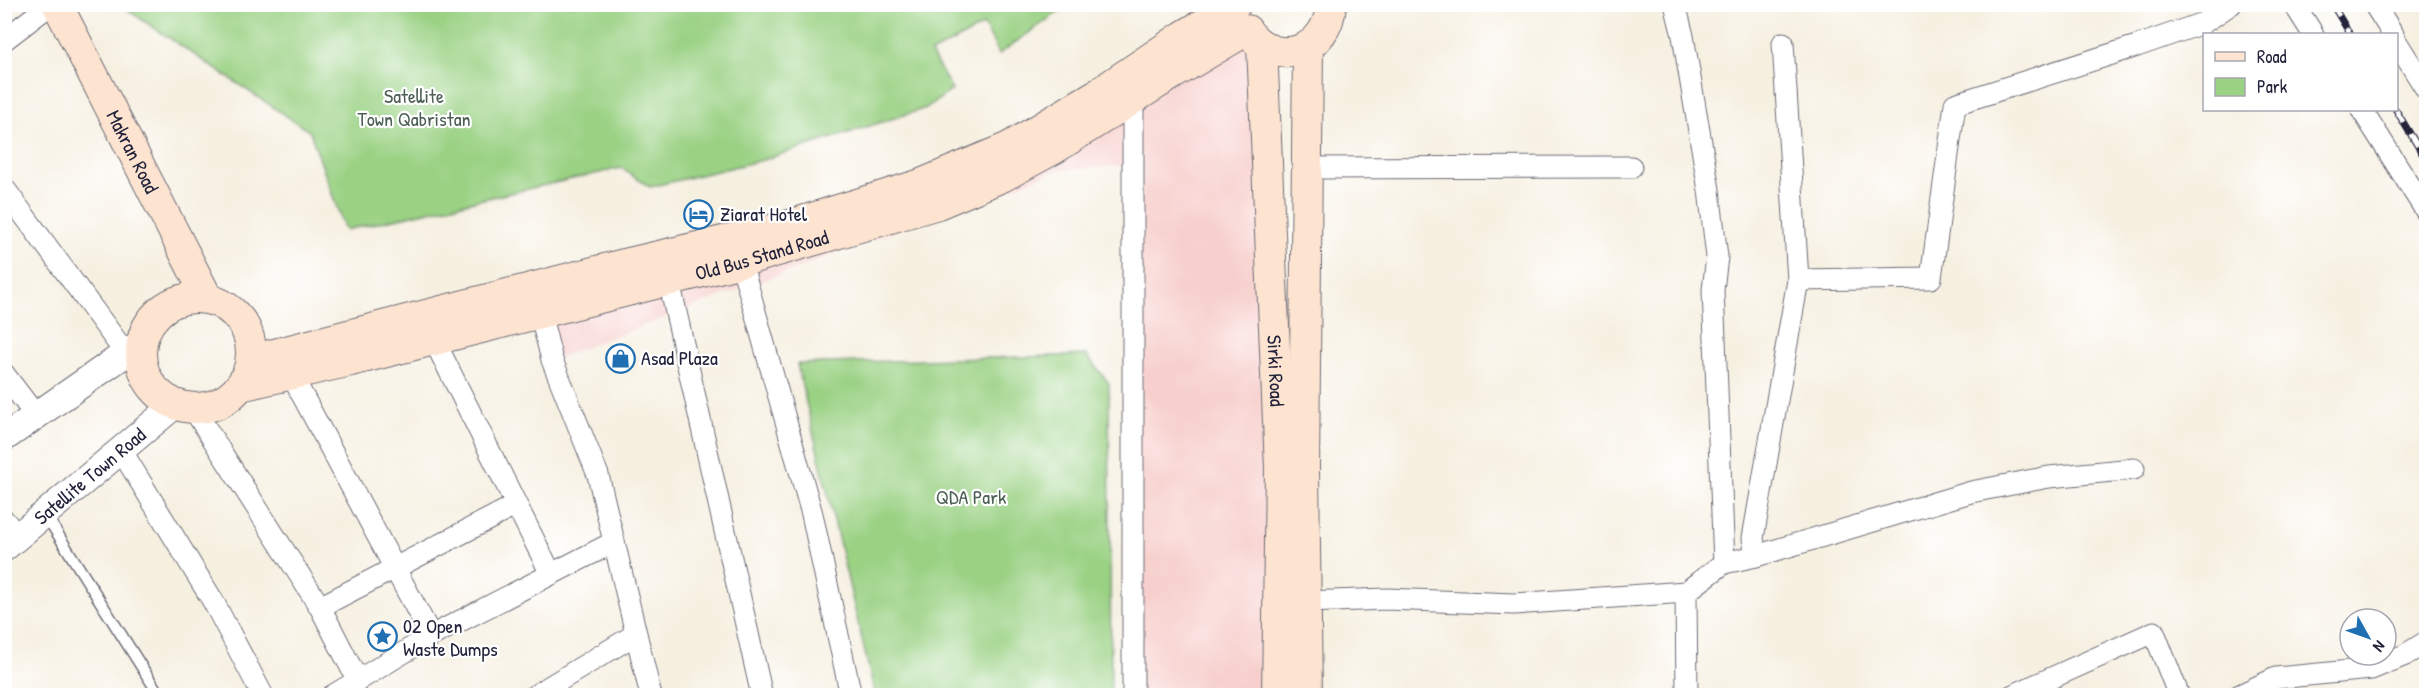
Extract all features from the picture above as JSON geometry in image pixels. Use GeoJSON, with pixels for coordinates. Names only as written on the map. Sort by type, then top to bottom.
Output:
{"type":"FeatureCollection","features":[{"type":"Feature","properties":{"kind":"main road","name":"Makran Road"},"geometry":{"type":"LineString","coordinates":[[57,4],[208,299]]}},
{"type":"Feature","properties":{"kind":"main road"},"geometry":{"type":"LineString","coordinates":[[1246,21],[1273,51],[1285,52],[1308,46],[1317,40],[1328,24],[1331,4]]}},
{"type":"Feature","properties":{"kind":"main road","name":"Sirki Road"},"geometry":{"type":"LineString","coordinates":[[1246,21],[1280,468],[1277,696]]}},
{"type":"Feature","properties":{"kind":"main road","name":"Old Bus Stand Road"},"geometry":{"type":"LineString","coordinates":[[246,373],[291,374],[434,340],[741,262],[938,204],[1002,177],[1054,149],[1133,99],[1246,21]]}},
{"type":"Feature","properties":{"kind":"main road","name":"Old Bus Stand Road"},"geometry":{"type":"LineString","coordinates":[[246,373],[612,267],[783,227],[921,184],[1010,147],[1097,94],[1183,36],[1246,21]]}},
{"type":"Feature","properties":{"kind":"main road","name":"Sirki Road"},"geometry":{"type":"LineString","coordinates":[[1307,696],[1304,471],[1308,46]]}},
{"type":"Feature","properties":{"kind":"main road"},"geometry":{"type":"LineString","coordinates":[[191,298],[208,299],[230,310],[246,328],[251,344],[246,373],[227,398],[211,406],[184,406],[159,394],[148,379],[142,361],[134,348],[160,312],[174,303],[191,298]]}},
{"type":"Feature","properties":{"kind":"street"},"geometry":{"type":"LineString","coordinates":[[4,40],[51,4]]}},
{"type":"Feature","properties":{"kind":"street"},"geometry":{"type":"LineString","coordinates":[[1674,4],[1687,58],[1709,190],[1717,257],[1713,290],[1724,563]]}},
{"type":"Feature","properties":{"kind":"street"},"geometry":{"type":"LineString","coordinates":[[1798,280],[1931,278],[1955,104],[2181,31],[2203,23],[2230,4]]}},
{"type":"Feature","properties":{"kind":"street"},"geometry":{"type":"LineString","coordinates":[[2294,4],[2312,33]]}},
{"type":"Feature","properties":{"kind":"street"},"geometry":{"type":"LineString","coordinates":[[2374,4],[2391,33]]}},
{"type":"Feature","properties":{"kind":"street"},"geometry":{"type":"LineString","coordinates":[[1756,556],[1753,538],[1798,280],[1783,43]]}},
{"type":"Feature","properties":{"kind":"street"},"geometry":{"type":"LineString","coordinates":[[2398,43],[2427,89]]}},
{"type":"Feature","properties":{"kind":"street"},"geometry":{"type":"LineString","coordinates":[[1133,99],[1133,696]]}},
{"type":"Feature","properties":{"kind":"street"},"geometry":{"type":"LineString","coordinates":[[2363,111],[2427,211]]}},
{"type":"Feature","properties":{"kind":"street"},"geometry":{"type":"LineString","coordinates":[[1307,168],[1631,167]]}},
{"type":"Feature","properties":{"kind":"street"},"geometry":{"type":"LineString","coordinates":[[4,188],[134,348],[4,438]]}},
{"type":"Feature","properties":{"kind":"street"},"geometry":{"type":"LineString","coordinates":[[741,262],[812,514],[851,696]]}},
{"type":"Feature","properties":{"kind":"street"},"geometry":{"type":"LineString","coordinates":[[669,281],[762,696]]}},
{"type":"Feature","properties":{"kind":"street"},"geometry":{"type":"LineString","coordinates":[[540,313],[552,360],[598,475],[651,696]]}},
{"type":"Feature","properties":{"kind":"street"},"geometry":{"type":"LineString","coordinates":[[434,340],[551,574]]}},
{"type":"Feature","properties":{"kind":"street"},"geometry":{"type":"LineString","coordinates":[[4,374],[36,416]]}},
{"type":"Feature","properties":{"kind":"street"},"geometry":{"type":"LineString","coordinates":[[291,374],[431,636]]}},
{"type":"Feature","properties":{"kind":"street"},"geometry":{"type":"LineString","coordinates":[[184,406],[320,607],[358,681]]}},
{"type":"Feature","properties":{"kind":"street","name":"Satellite Town Road"},"geometry":{"type":"LineString","coordinates":[[9,535],[44,514],[121,450],[184,406]]}},
{"type":"Feature","properties":{"kind":"street"},"geometry":{"type":"LineString","coordinates":[[121,450],[213,602],[263,696]]}},
{"type":"Feature","properties":{"kind":"street"},"geometry":{"type":"LineString","coordinates":[[1306,602],[1386,599],[1514,604],[1686,592],[1724,563],[1756,556],[1971,492],[2049,477],[2134,469]]}},
{"type":"Feature","properties":{"kind":"street"},"geometry":{"type":"LineString","coordinates":[[320,607],[516,505]]}},
{"type":"Feature","properties":{"kind":"street"},"geometry":{"type":"LineString","coordinates":[[332,696],[431,636],[614,542]]}},
{"type":"Feature","properties":{"kind":"street"},"geometry":{"type":"LineString","coordinates":[[1686,592],[1687,696]]}},
{"type":"Feature","properties":{"kind":"street"},"geometry":{"type":"LineString","coordinates":[[2011,696],[2154,632],[2179,696]]}},
{"type":"Feature","properties":{"kind":"street"},"geometry":{"type":"LineString","coordinates":[[534,696],[636,634]]}},
{"type":"Feature","properties":{"kind":"street"},"geometry":{"type":"LineString","coordinates":[[2238,696],[2276,678],[2371,669],[2405,655],[2427,642]]}},
{"type":"Feature","properties":{"kind":"lane"},"geometry":{"type":"LineString","coordinates":[[44,514],[160,696]]}},
{"type":"Feature","properties":{"kind":"shaded area"},"geometry":{"type":"Polygon","coordinates":[[[1246,33],[1259,46],[1285,695],[1133,695],[1133,165],[1058,170],[552,360],[540,313],[741,262],[1246,33]]]}},
{"type":"Feature","properties":{"kind":"green space","name":"Satellite Town Qabristan"},"geometry":{"type":"Polygon","coordinates":[[[120,5],[1068,5],[999,54],[984,25],[931,53],[952,90],[926,108],[763,160],[650,187],[621,168],[345,230],[310,132],[120,5]]]}},
{"type":"Feature","properties":{"kind":"green space","name":"QDA Park"},"geometry":{"type":"Polygon","coordinates":[[[1086,355],[1109,383],[1111,695],[875,695],[797,364],[1086,355]]]}},
{"type":"Feature","properties":{"kind":"railway"},"geometry":{"type":"LineString","coordinates":[[2332,4],[2349,33]]}},
{"type":"Feature","properties":{"kind":"railway"},"geometry":{"type":"LineString","coordinates":[[2397,111],[2426,160]]}},
{"type":"Feature","properties":{"kind":"place","name":"Ziarat Hotel"},"geometry":{"type":"Point","coordinates":[699,214]}},
{"type":"Feature","properties":{"kind":"place","name":"Asad Plaza"},"geometry":{"type":"Point","coordinates":[620,358]}},
{"type":"Feature","properties":{"kind":"place","name":"02 Open Waste Dumps"},"geometry":{"type":"Point","coordinates":[382,637]}}]}
